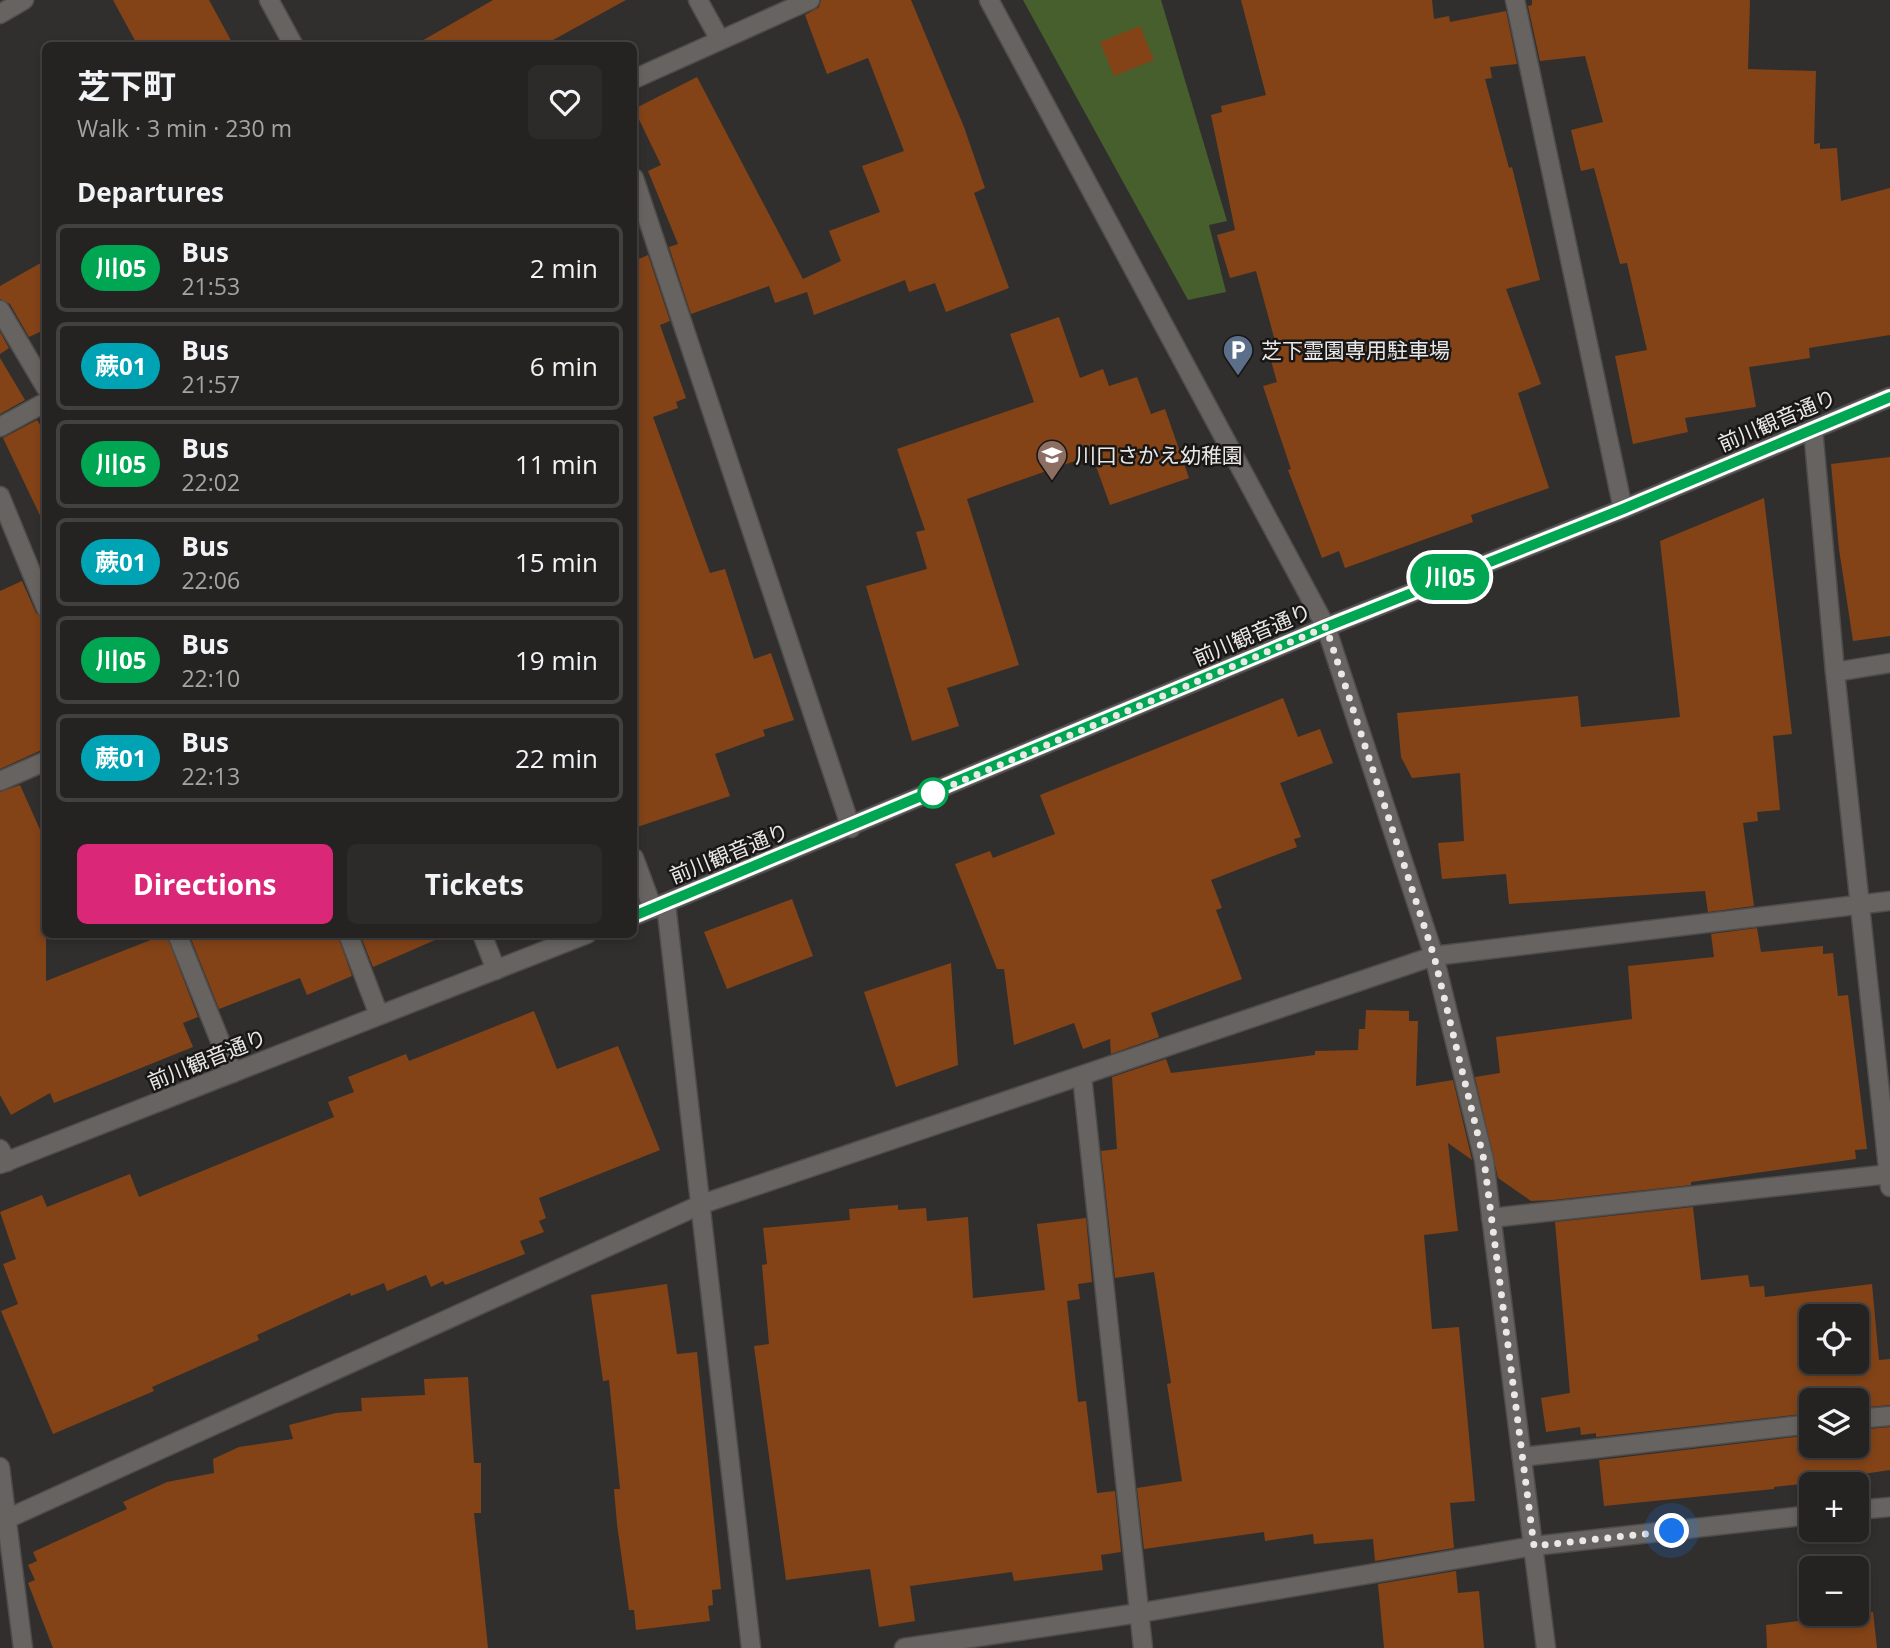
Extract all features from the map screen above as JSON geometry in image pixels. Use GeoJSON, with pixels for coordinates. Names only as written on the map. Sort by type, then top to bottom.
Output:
{"type":"FeatureCollection","features":[{"type":"Feature","properties":{"kind":"street"},"geometry":{"type":"LineString","coordinates":[[0,14],[24,0]]}},
{"type":"Feature","properties":{"kind":"street"},"geometry":{"type":"LineString","coordinates":[[269,0],[292,42]]}},
{"type":"Feature","properties":{"kind":"street"},"geometry":{"type":"LineString","coordinates":[[698,0],[720,40]]}},
{"type":"Feature","properties":{"kind":"street"},"geometry":{"type":"LineString","coordinates":[[637,78],[810,0]]}},
{"type":"Feature","properties":{"kind":"street"},"geometry":{"type":"LineString","coordinates":[[989,0],[1326,627],[1434,956],[1484,1160],[1546,1648]]}},
{"type":"Feature","properties":{"kind":"street"},"geometry":{"type":"LineString","coordinates":[[1515,0],[1623,509]]}},
{"type":"Feature","properties":{"kind":"street"},"geometry":{"type":"LineString","coordinates":[[637,187],[851,828]]}},
{"type":"Feature","properties":{"kind":"street"},"geometry":{"type":"LineString","coordinates":[[0,310],[42,381]]}},
{"type":"Feature","properties":{"kind":"street","name":"前川観音通り"},"geometry":{"type":"LineString","coordinates":[[637,915],[851,828],[1326,627],[1623,509],[1890,397]]}},
{"type":"Feature","properties":{"kind":"street"},"geometry":{"type":"LineString","coordinates":[[0,427],[42,404]]}},
{"type":"Feature","properties":{"kind":"street"},"geometry":{"type":"LineString","coordinates":[[1491,1218],[1889,1178],[1882,1038],[1861,904],[1835,672],[1813,429]]}},
{"type":"Feature","properties":{"kind":"street"},"geometry":{"type":"LineString","coordinates":[[0,496],[42,598]]}},
{"type":"Feature","properties":{"kind":"street"},"geometry":{"type":"LineString","coordinates":[[1835,672],[1890,663]]}},
{"type":"Feature","properties":{"kind":"street"},"geometry":{"type":"LineString","coordinates":[[0,781],[42,763]]}},
{"type":"Feature","properties":{"kind":"street"},"geometry":{"type":"LineString","coordinates":[[637,864],[659,906],[702,1204],[751,1648]]}},
{"type":"Feature","properties":{"kind":"street"},"geometry":{"type":"LineString","coordinates":[[4,1520],[702,1204],[1434,956],[1890,901]]}},
{"type":"Feature","properties":{"kind":"street"},"geometry":{"type":"LineString","coordinates":[[179,938],[233,1073]]}},
{"type":"Feature","properties":{"kind":"street"},"geometry":{"type":"LineString","coordinates":[[350,938],[379,1015]]}},
{"type":"Feature","properties":{"kind":"street"},"geometry":{"type":"LineString","coordinates":[[484,938],[496,970]]}},
{"type":"Feature","properties":{"kind":"street","name":"前川観音通り"},"geometry":{"type":"LineString","coordinates":[[2,1158],[233,1073],[577,938]]}},
{"type":"Feature","properties":{"kind":"street"},"geometry":{"type":"LineString","coordinates":[[1082,1076],[1143,1648]]}},
{"type":"Feature","properties":{"kind":"street"},"geometry":{"type":"LineString","coordinates":[[1869,1418],[1890,1416]]}},
{"type":"Feature","properties":{"kind":"street"},"geometry":{"type":"LineString","coordinates":[[1522,1457],[1799,1425]]}},
{"type":"Feature","properties":{"kind":"street"},"geometry":{"type":"LineString","coordinates":[[0,1467],[4,1520],[23,1648]]}},
{"type":"Feature","properties":{"kind":"street"},"geometry":{"type":"LineString","coordinates":[[1869,1509],[1890,1507]]}},
{"type":"Feature","properties":{"kind":"street"},"geometry":{"type":"LineString","coordinates":[[904,1648],[1139,1613],[1534,1546],[1799,1516]]}},
{"type":"Feature","properties":{"kind":"green space"},"geometry":{"type":"Polygon","coordinates":[[[1023,0],[1161,0],[1227,221],[1209,225],[1226,292],[1188,300],[1023,0]]]}},
{"type":"Feature","properties":{"kind":"building"},"geometry":{"type":"Polygon","coordinates":[[[113,0],[209,0],[232,42],[136,42],[113,0]]]}},
{"type":"Feature","properties":{"kind":"building"},"geometry":{"type":"Polygon","coordinates":[[[493,0],[626,0],[549,42],[420,42],[493,0]]]}},
{"type":"Feature","properties":{"kind":"building"},"geometry":{"type":"Polygon","coordinates":[[[821,0],[911,0],[964,127],[985,188],[974,193],[1009,288],[946,312],[935,283],[909,292],[905,280],[814,315],[807,292],[775,303],[769,286],[691,314],[669,247],[678,244],[648,171],[661,165],[637,115],[637,107],[697,77],[803,279],[841,261],[829,231],[880,212],[862,166],[904,151],[868,58],[827,74],[805,15],[819,7],[821,0]]]}},
{"type":"Feature","properties":{"kind":"building"},"geometry":{"type":"Polygon","coordinates":[[[1241,0],[1432,0],[1434,19],[1449,16],[1450,22],[1506,11],[1517,64],[1490,67],[1492,78],[1485,79],[1509,168],[1512,167],[1540,280],[1506,289],[1541,384],[1518,393],[1549,488],[1471,515],[1473,522],[1345,568],[1339,551],[1322,558],[1288,470],[1291,469],[1263,386],[1277,382],[1266,343],[1275,341],[1256,271],[1230,278],[1217,235],[1235,230],[1211,115],[1222,112],[1221,106],[1266,95],[1241,0]]]}},
{"type":"Feature","properties":{"kind":"building"},"geometry":{"type":"Polygon","coordinates":[[[1532,0],[1750,0],[1748,69],[1816,71],[1814,144],[1820,143],[1820,149],[1837,148],[1841,201],[1890,188],[1890,335],[1809,348],[1810,358],[1749,367],[1756,407],[1685,418],[1688,432],[1633,444],[1615,356],[1647,350],[1627,263],[1620,264],[1594,168],[1581,171],[1571,130],[1603,122],[1585,56],[1540,61],[1528,6],[1532,5],[1532,0]]]}},
{"type":"Feature","properties":{"kind":"building"},"geometry":{"type":"Polygon","coordinates":[[[1140,26],[1154,60],[1114,76],[1100,42],[1140,26]]]}},
{"type":"Feature","properties":{"kind":"building"},"geometry":{"type":"Polygon","coordinates":[[[648,255],[670,321],[660,325],[686,398],[676,402],[678,408],[653,417],[710,573],[725,569],[754,659],[771,653],[794,720],[763,730],[765,736],[715,754],[730,796],[637,827],[637,260],[648,255]]]}},
{"type":"Feature","properties":{"kind":"building"},"geometry":{"type":"Polygon","coordinates":[[[42,262],[42,331],[29,337],[10,304],[0,299],[0,286],[42,262]]]}},
{"type":"Feature","properties":{"kind":"building"},"geometry":{"type":"Polygon","coordinates":[[[1059,317],[1080,378],[1103,369],[1109,386],[1137,377],[1151,414],[1165,409],[1189,478],[1110,505],[1092,455],[967,499],[1019,665],[947,688],[959,726],[912,741],[866,586],[927,569],[916,532],[925,530],[897,449],[1034,402],[1010,334],[1059,317]]]}},
{"type":"Feature","properties":{"kind":"building"},"geometry":{"type":"Polygon","coordinates":[[[0,332],[9,348],[0,354],[0,332]]]}},
{"type":"Feature","properties":{"kind":"building"},"geometry":{"type":"Polygon","coordinates":[[[0,358],[25,400],[0,414],[0,358]]]}},
{"type":"Feature","properties":{"kind":"building"},"geometry":{"type":"Polygon","coordinates":[[[37,420],[42,428],[42,520],[3,438],[37,420]]]}},
{"type":"Feature","properties":{"kind":"building"},"geometry":{"type":"Polygon","coordinates":[[[1890,457],[1890,636],[1853,641],[1839,549],[1831,464],[1890,457]]]}},
{"type":"Feature","properties":{"kind":"building"},"geometry":{"type":"Polygon","coordinates":[[[1764,498],[1792,734],[1773,736],[1780,810],[1757,812],[1758,821],[1743,823],[1754,906],[1708,912],[1705,891],[1509,904],[1506,874],[1442,879],[1438,843],[1464,841],[1460,773],[1412,778],[1401,757],[1397,713],[1578,696],[1581,727],[1680,717],[1660,541],[1764,498]]]}},
{"type":"Feature","properties":{"kind":"building"},"geometry":{"type":"Polygon","coordinates":[[[22,581],[36,613],[42,617],[42,750],[0,769],[0,591],[22,581]]]}},
{"type":"Feature","properties":{"kind":"building"},"geometry":{"type":"Polygon","coordinates":[[[1283,698],[1298,737],[1320,729],[1333,763],[1280,783],[1301,837],[1294,839],[1297,847],[1211,880],[1222,908],[1216,910],[1242,979],[1151,1013],[1159,1037],[1111,1054],[1110,1039],[1083,1049],[1074,1023],[1014,1045],[1004,969],[997,969],[955,864],[990,851],[993,858],[1055,834],[1040,795],[1283,698]]]}},
{"type":"Feature","properties":{"kind":"building"},"geometry":{"type":"Polygon","coordinates":[[[20,785],[42,834],[42,938],[46,938],[46,981],[156,938],[168,938],[198,1017],[183,1023],[193,1047],[54,1103],[50,1093],[11,1115],[0,1095],[0,792],[20,785]]]}},
{"type":"Feature","properties":{"kind":"building"},"geometry":{"type":"Polygon","coordinates":[[[792,899],[813,956],[727,989],[704,932],[792,899]]]}},
{"type":"Feature","properties":{"kind":"building"},"geometry":{"type":"Polygon","coordinates":[[[1757,928],[1761,952],[1823,946],[1823,954],[1833,953],[1838,996],[1848,995],[1867,1149],[1855,1150],[1856,1159],[1691,1182],[1691,1185],[1553,1200],[1531,1201],[1498,1178],[1475,1077],[1500,1073],[1496,1037],[1632,1019],[1628,966],[1714,957],[1711,934],[1757,928]]]}},
{"type":"Feature","properties":{"kind":"building"},"geometry":{"type":"Polygon","coordinates":[[[191,938],[338,938],[352,976],[307,995],[300,978],[219,1009],[191,938]]]}},
{"type":"Feature","properties":{"kind":"building"},"geometry":{"type":"Polygon","coordinates":[[[362,938],[440,938],[373,967],[362,938]]]}},
{"type":"Feature","properties":{"kind":"building"},"geometry":{"type":"Polygon","coordinates":[[[951,963],[958,1065],[896,1087],[864,992],[951,963]]]}},
{"type":"Feature","properties":{"kind":"building"},"geometry":{"type":"Polygon","coordinates":[[[1366,1010],[1409,1011],[1409,1021],[1418,1021],[1416,1086],[1453,1080],[1472,1160],[1448,1143],[1458,1231],[1424,1235],[1432,1329],[1459,1327],[1475,1501],[1450,1503],[1454,1548],[1375,1561],[1373,1539],[1314,1544],[1313,1534],[1265,1541],[1264,1532],[1144,1549],[1137,1488],[1182,1481],[1167,1384],[1171,1383],[1154,1272],[1115,1278],[1101,1151],[1117,1149],[1112,1077],[1166,1059],[1171,1073],[1315,1055],[1315,1051],[1358,1050],[1359,1029],[1365,1029],[1366,1010]]]}},
{"type":"Feature","properties":{"kind":"building"},"geometry":{"type":"Polygon","coordinates":[[[534,1011],[557,1069],[618,1046],[660,1150],[539,1198],[546,1218],[539,1221],[544,1232],[520,1241],[525,1254],[445,1285],[443,1281],[431,1287],[426,1275],[387,1291],[384,1283],[351,1296],[350,1293],[257,1335],[259,1340],[152,1387],[154,1391],[53,1434],[1,1311],[18,1304],[3,1264],[16,1259],[0,1212],[42,1195],[47,1207],[130,1174],[139,1197],[334,1117],[328,1102],[354,1092],[348,1077],[406,1054],[409,1061],[534,1011]]]}},
{"type":"Feature","properties":{"kind":"building"},"geometry":{"type":"Polygon","coordinates":[[[898,1205],[898,1210],[926,1208],[927,1221],[968,1217],[973,1298],[1045,1290],[1037,1224],[1086,1218],[1092,1282],[1078,1284],[1080,1299],[1067,1301],[1078,1402],[1086,1401],[1097,1493],[1115,1491],[1121,1552],[1101,1555],[1103,1570],[1014,1581],[1012,1572],[910,1586],[915,1621],[879,1627],[870,1569],[786,1580],[754,1346],[769,1344],[762,1265],[767,1264],[763,1228],[850,1220],[849,1209],[898,1205]]]}},
{"type":"Feature","properties":{"kind":"building"},"geometry":{"type":"Polygon","coordinates":[[[1693,1207],[1701,1280],[1748,1275],[1750,1287],[1764,1286],[1765,1297],[1872,1284],[1879,1360],[1890,1359],[1890,1405],[1869,1407],[1869,1388],[1799,1388],[1799,1414],[1596,1437],[1596,1433],[1581,1435],[1580,1427],[1546,1432],[1541,1398],[1570,1393],[1555,1222],[1693,1207]]]}},
{"type":"Feature","properties":{"kind":"building"},"geometry":{"type":"Polygon","coordinates":[[[667,1284],[677,1354],[697,1352],[721,1589],[712,1590],[713,1605],[708,1606],[710,1621],[636,1630],[634,1610],[629,1610],[617,1524],[614,1489],[620,1489],[609,1380],[603,1381],[591,1295],[667,1284]]]}},
{"type":"Feature","properties":{"kind":"building"},"geometry":{"type":"Polygon","coordinates":[[[468,1377],[474,1463],[481,1463],[481,1513],[474,1513],[488,1648],[53,1648],[28,1583],[35,1580],[28,1565],[37,1561],[33,1552],[127,1509],[123,1502],[167,1482],[214,1473],[213,1459],[239,1447],[293,1439],[289,1425],[336,1413],[362,1411],[361,1398],[425,1395],[424,1379],[468,1377]]]}},
{"type":"Feature","properties":{"kind":"building"},"geometry":{"type":"Polygon","coordinates":[[[1890,1427],[1890,1470],[1869,1473],[1799,1472],[1799,1484],[1774,1489],[1604,1506],[1599,1460],[1799,1436],[1799,1458],[1869,1458],[1869,1429],[1890,1427]]]}},
{"type":"Feature","properties":{"kind":"building"},"geometry":{"type":"Polygon","coordinates":[[[1456,1571],[1458,1593],[1479,1591],[1484,1648],[1384,1648],[1378,1584],[1456,1571]]]}},
{"type":"Feature","properties":{"kind":"building"},"geometry":{"type":"Polygon","coordinates":[[[1869,1612],[1873,1612],[1877,1648],[1767,1648],[1766,1625],[1799,1621],[1799,1626],[1869,1626],[1869,1612]]]}},
{"type":"Feature","properties":{"kind":"bus line","name":"川05"},"geometry":{"type":"LineString","coordinates":[[637,915],[851,828],[1326,627],[1623,509],[1890,397]]}},
{"type":"Feature","properties":{"kind":"place","name":"芝下霊園専用駐車場"},"geometry":{"type":"Point","coordinates":[1238,377]}},
{"type":"Feature","properties":{"kind":"place","name":"川口さかえ幼稚園"},"geometry":{"type":"Point","coordinates":[1052,482]}},
{"type":"Feature","properties":{"kind":"route"},"geometry":{"type":"LineString","coordinates":[[933,793],[926,796],[1326,627],[1434,956],[1484,1160],[1534,1546],[1672,1531]]}}]}
